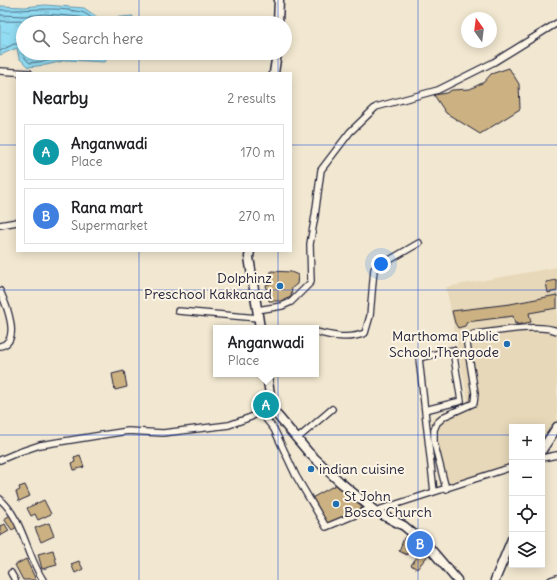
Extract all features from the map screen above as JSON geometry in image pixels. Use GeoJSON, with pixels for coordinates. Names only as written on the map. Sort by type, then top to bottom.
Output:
{"type":"FeatureCollection","features":[{"type":"Feature","properties":{"kind":"main road"},"geometry":{"type":"LineString","coordinates":[[278,16],[279,0]]}},
{"type":"Feature","properties":{"kind":"main road"},"geometry":{"type":"LineString","coordinates":[[274,72],[276,60]]}},
{"type":"Feature","properties":{"kind":"main road"},"geometry":{"type":"LineString","coordinates":[[250,252],[249,257],[260,325]]}},
{"type":"Feature","properties":{"kind":"main road"},"geometry":{"type":"LineString","coordinates":[[267,377],[268,409],[297,438],[309,453],[340,482],[374,510],[404,526],[428,546],[457,580]]}},
{"type":"Feature","properties":{"kind":"main road"},"geometry":{"type":"LineString","coordinates":[[545,445],[557,427]]}},
{"type":"Feature","properties":{"kind":"main road"},"geometry":{"type":"LineString","coordinates":[[495,580],[509,546]]}},
{"type":"Feature","properties":{"kind":"street"},"geometry":{"type":"LineString","coordinates":[[178,311],[258,314],[291,302],[311,282],[310,244],[321,170],[350,132],[376,107],[438,90],[494,62],[557,23]]}},
{"type":"Feature","properties":{"kind":"street"},"geometry":{"type":"LineString","coordinates":[[0,71],[16,72]]}},
{"type":"Feature","properties":{"kind":"street"},"geometry":{"type":"LineString","coordinates":[[0,225],[16,222]]}},
{"type":"Feature","properties":{"kind":"street"},"geometry":{"type":"LineString","coordinates":[[319,333],[335,336],[356,337],[365,333],[370,316],[374,269],[419,243]]}},
{"type":"Feature","properties":{"kind":"street"},"geometry":{"type":"LineString","coordinates":[[0,291],[4,299],[12,329],[10,340],[4,346],[0,346]]}},
{"type":"Feature","properties":{"kind":"street"},"geometry":{"type":"LineString","coordinates":[[446,489],[434,442],[434,430],[437,423],[445,416],[474,403],[475,393],[467,344],[469,337],[474,334],[539,327],[557,331]]}},
{"type":"Feature","properties":{"kind":"street"},"geometry":{"type":"LineString","coordinates":[[425,410],[461,401],[453,350],[419,358],[434,492]]}},
{"type":"Feature","properties":{"kind":"street"},"geometry":{"type":"LineString","coordinates":[[268,409],[266,418],[274,429],[296,476],[326,527],[374,510],[446,489],[509,468]]}},
{"type":"Feature","properties":{"kind":"street"},"geometry":{"type":"LineString","coordinates":[[0,460],[40,445],[128,431],[163,433],[229,425],[268,409]]}},
{"type":"Feature","properties":{"kind":"street"},"geometry":{"type":"LineString","coordinates":[[297,438],[332,409]]}},
{"type":"Feature","properties":{"kind":"street"},"geometry":{"type":"LineString","coordinates":[[545,458],[557,456]]}},
{"type":"Feature","properties":{"kind":"street"},"geometry":{"type":"LineString","coordinates":[[0,499],[10,510],[16,520],[24,536],[37,571],[43,580]]}},
{"type":"Feature","properties":{"kind":"street"},"geometry":{"type":"LineString","coordinates":[[11,573],[15,580]]}},
{"type":"Feature","properties":{"kind":"street"},"geometry":{"type":"LineString","coordinates":[[551,580],[557,578]]}},
{"type":"Feature","properties":{"kind":"shaded area","name":"Marthoma Public School ,Thengode"},"geometry":{"type":"Polygon","coordinates":[[[557,267],[557,428],[545,446],[545,424],[509,424],[509,468],[441,490],[431,420],[468,401],[446,287],[557,267]]]}},
{"type":"Feature","properties":{"kind":"water"},"geometry":{"type":"Polygon","coordinates":[[[45,5],[84,8],[96,16],[16,16],[16,48],[0,55],[0,6],[25,7],[45,5]]]}},
{"type":"Feature","properties":{"kind":"water"},"geometry":{"type":"Polygon","coordinates":[[[21,60],[67,60],[46,65],[28,67],[21,60]]]}},
{"type":"Feature","properties":{"kind":"water"},"geometry":{"type":"Polygon","coordinates":[[[67,60],[106,60],[105,62],[67,60]]]}},
{"type":"Feature","properties":{"kind":"building"},"geometry":{"type":"Polygon","coordinates":[[[509,68],[519,84],[520,109],[480,134],[446,113],[434,95],[446,93],[452,90],[470,89],[484,82],[491,74],[509,68]]]}},
{"type":"Feature","properties":{"kind":"building","name":"Dolphinz Preschool Kakkanad"},"geometry":{"type":"Polygon","coordinates":[[[271,271],[291,272],[298,275],[297,284],[292,288],[291,297],[281,301],[269,301],[266,285],[271,283],[271,271]]]}},
{"type":"Feature","properties":{"kind":"building"},"geometry":{"type":"Polygon","coordinates":[[[557,280],[557,291],[548,293],[546,282],[557,280]]]}},
{"type":"Feature","properties":{"kind":"building","name":"Marthoma Public School ,Thengode"},"geometry":{"type":"Polygon","coordinates":[[[557,295],[557,308],[529,313],[531,322],[517,325],[517,323],[515,324],[513,316],[467,322],[465,326],[458,328],[452,311],[510,304],[557,295]]]}},
{"type":"Feature","properties":{"kind":"building"},"geometry":{"type":"Polygon","coordinates":[[[124,371],[127,387],[115,390],[112,374],[124,371]]]}},
{"type":"Feature","properties":{"kind":"building"},"geometry":{"type":"Polygon","coordinates":[[[80,455],[84,467],[74,470],[72,463],[75,462],[74,457],[80,455]]]}},
{"type":"Feature","properties":{"kind":"building","name":"St John Bosco Church"},"geometry":{"type":"Polygon","coordinates":[[[337,484],[364,509],[326,525],[310,499],[337,484]]]}},
{"type":"Feature","properties":{"kind":"building"},"geometry":{"type":"Polygon","coordinates":[[[25,485],[30,496],[19,501],[16,492],[20,490],[19,487],[25,485]]]}},
{"type":"Feature","properties":{"kind":"building"},"geometry":{"type":"Polygon","coordinates":[[[44,500],[51,514],[38,520],[35,514],[31,516],[27,508],[44,500]]]}},
{"type":"Feature","properties":{"kind":"building"},"geometry":{"type":"Polygon","coordinates":[[[12,514],[20,525],[12,530],[4,519],[12,514]]]}},
{"type":"Feature","properties":{"kind":"building"},"geometry":{"type":"Polygon","coordinates":[[[49,523],[54,536],[41,542],[35,528],[49,523]]]}},
{"type":"Feature","properties":{"kind":"building"},"geometry":{"type":"Polygon","coordinates":[[[5,524],[9,531],[0,536],[0,525],[5,524]]]}},
{"type":"Feature","properties":{"kind":"building"},"geometry":{"type":"Polygon","coordinates":[[[407,536],[413,545],[407,555],[399,551],[404,538],[407,536]]]}},
{"type":"Feature","properties":{"kind":"building"},"geometry":{"type":"Polygon","coordinates":[[[423,549],[429,554],[417,569],[411,565],[423,549]]]}},
{"type":"Feature","properties":{"kind":"building"},"geometry":{"type":"Polygon","coordinates":[[[53,550],[57,565],[42,569],[38,554],[53,550]]]}},
{"type":"Feature","properties":{"kind":"building"},"geometry":{"type":"Polygon","coordinates":[[[26,559],[36,580],[23,580],[15,565],[26,559]]]}},
{"type":"Feature","properties":{"kind":"building"},"geometry":{"type":"Polygon","coordinates":[[[79,561],[83,569],[75,573],[71,564],[79,561]]]}},
{"type":"Feature","properties":{"kind":"place","name":"Dolphinz Preschool Kakkanad"},"geometry":{"type":"Point","coordinates":[280,286]}},
{"type":"Feature","properties":{"kind":"place","name":"Marthoma Public School ,Thengode"},"geometry":{"type":"Point","coordinates":[507,344]}},
{"type":"Feature","properties":{"kind":"place","name":"Anganwadi"},"geometry":{"type":"Point","coordinates":[266,405]}},
{"type":"Feature","properties":{"kind":"place","name":"indian cuisine"},"geometry":{"type":"Point","coordinates":[311,469]}},
{"type":"Feature","properties":{"kind":"place","name":"St John Bosco Church"},"geometry":{"type":"Point","coordinates":[336,504]}},
{"type":"Feature","properties":{"kind":"place","name":"Rana mart"},"geometry":{"type":"Point","coordinates":[420,544]}}]}
